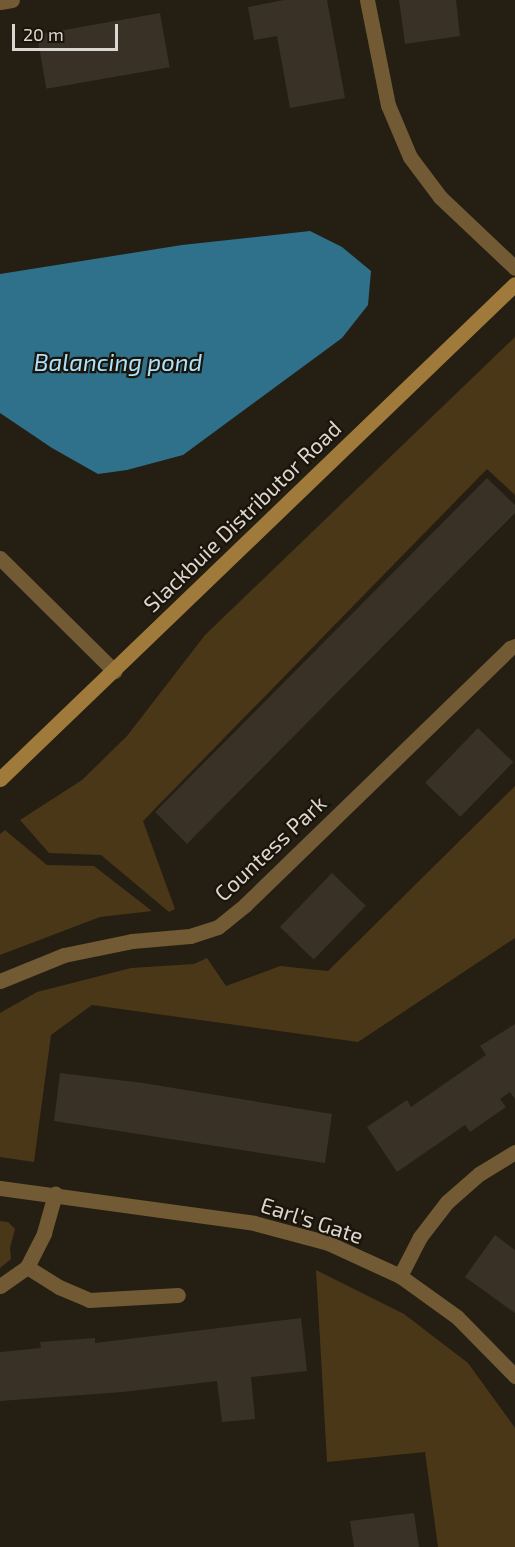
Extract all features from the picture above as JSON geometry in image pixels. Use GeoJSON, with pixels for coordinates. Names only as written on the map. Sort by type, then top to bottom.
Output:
{"type":"FeatureCollection","features":[{"type":"Feature","properties":{"kind":"street"},"geometry":{"type":"LineString","coordinates":[[0,2],[12,0]]}},
{"type":"Feature","properties":{"kind":"street"},"geometry":{"type":"LineString","coordinates":[[367,0],[388,105],[410,157],[440,196],[515,268]]}},
{"type":"Feature","properties":{"kind":"street","name":"Slackbuie Distributor Road"},"geometry":{"type":"LineString","coordinates":[[0,779],[515,284]]}},
{"type":"Feature","properties":{"kind":"street"},"geometry":{"type":"LineString","coordinates":[[0,558],[114,671]]}},
{"type":"Feature","properties":{"kind":"street","name":"Countess Park"},"geometry":{"type":"LineString","coordinates":[[0,981],[64,955],[132,941],[190,936],[218,927],[245,904],[510,648],[515,646]]}},
{"type":"Feature","properties":{"kind":"street"},"geometry":{"type":"LineString","coordinates":[[400,1276],[420,1237],[447,1202],[479,1174],[515,1152]]}},
{"type":"Feature","properties":{"kind":"street","name":"Earl's Gate"},"geometry":{"type":"LineString","coordinates":[[0,1188],[254,1223],[328,1243],[400,1276],[458,1317],[515,1376]]}},
{"type":"Feature","properties":{"kind":"street"},"geometry":{"type":"LineString","coordinates":[[0,1286],[27,1267],[44,1233],[55,1194]]}},
{"type":"Feature","properties":{"kind":"street"},"geometry":{"type":"LineString","coordinates":[[27,1267],[59,1287],[89,1299],[178,1295]]}},
{"type":"Feature","properties":{"kind":"shaded area"},"geometry":{"type":"Polygon","coordinates":[[[515,337],[515,495],[487,469],[143,821],[175,909],[169,912],[101,855],[49,853],[20,820],[82,780],[127,736],[205,635],[515,337]]]}},
{"type":"Feature","properties":{"kind":"shaded area"},"geometry":{"type":"Polygon","coordinates":[[[515,786],[515,938],[358,1042],[92,1005],[51,1035],[34,1162],[0,1157],[0,1013],[37,992],[131,968],[194,964],[207,958],[226,986],[280,966],[328,971],[515,786]]]}},
{"type":"Feature","properties":{"kind":"shaded area"},"geometry":{"type":"Polygon","coordinates":[[[5,830],[47,865],[94,866],[152,911],[100,917],[0,955],[0,834],[5,830]]]}},
{"type":"Feature","properties":{"kind":"shaded area"},"geometry":{"type":"Polygon","coordinates":[[[0,1221],[8,1222],[15,1229],[10,1248],[11,1259],[0,1268],[0,1221]]]}},
{"type":"Feature","properties":{"kind":"shaded area"},"geometry":{"type":"Polygon","coordinates":[[[316,1270],[404,1314],[468,1363],[515,1428],[515,1547],[438,1547],[425,1452],[327,1462],[316,1270]]]}},
{"type":"Feature","properties":{"kind":"water","name":"Balancing pond"},"geometry":{"type":"Polygon","coordinates":[[[310,231],[342,247],[371,271],[368,305],[342,338],[183,455],[127,470],[98,474],[52,448],[0,413],[0,274],[182,245],[310,231]]]}},
{"type":"Feature","properties":{"kind":"building"},"geometry":{"type":"Polygon","coordinates":[[[284,0],[327,0],[345,98],[290,108],[277,36],[254,40],[248,7],[284,0]]]}},
{"type":"Feature","properties":{"kind":"building"},"geometry":{"type":"Polygon","coordinates":[[[399,0],[456,0],[460,36],[405,44],[399,0]]]}},
{"type":"Feature","properties":{"kind":"building"},"geometry":{"type":"Polygon","coordinates":[[[160,13],[170,67],[46,89],[37,35],[160,13]]]}},
{"type":"Feature","properties":{"kind":"building"},"geometry":{"type":"Polygon","coordinates":[[[487,478],[515,505],[515,513],[187,844],[155,812],[487,478]]]}},
{"type":"Feature","properties":{"kind":"building"},"geometry":{"type":"Polygon","coordinates":[[[478,728],[513,762],[460,817],[425,783],[478,728]]]}},
{"type":"Feature","properties":{"kind":"building"},"geometry":{"type":"Polygon","coordinates":[[[332,873],[366,906],[314,960],[280,927],[332,873]]]}},
{"type":"Feature","properties":{"kind":"building"},"geometry":{"type":"Polygon","coordinates":[[[515,1024],[515,1099],[510,1092],[500,1099],[506,1107],[470,1132],[465,1125],[397,1172],[367,1127],[407,1100],[411,1107],[486,1055],[480,1046],[515,1024]]]}},
{"type":"Feature","properties":{"kind":"building"},"geometry":{"type":"Polygon","coordinates":[[[60,1073],[143,1083],[332,1114],[325,1163],[54,1121],[60,1073]]]}},
{"type":"Feature","properties":{"kind":"building"},"geometry":{"type":"Polygon","coordinates":[[[495,1235],[515,1250],[515,1313],[465,1277],[495,1235]]]}},
{"type":"Feature","properties":{"kind":"building"},"geometry":{"type":"Polygon","coordinates":[[[301,1318],[307,1371],[251,1377],[255,1419],[222,1422],[217,1381],[123,1392],[0,1401],[0,1352],[41,1348],[40,1342],[95,1338],[95,1343],[301,1318]]]}},
{"type":"Feature","properties":{"kind":"building"},"geometry":{"type":"Polygon","coordinates":[[[414,1513],[419,1547],[354,1547],[350,1521],[414,1513]]]}}]}
